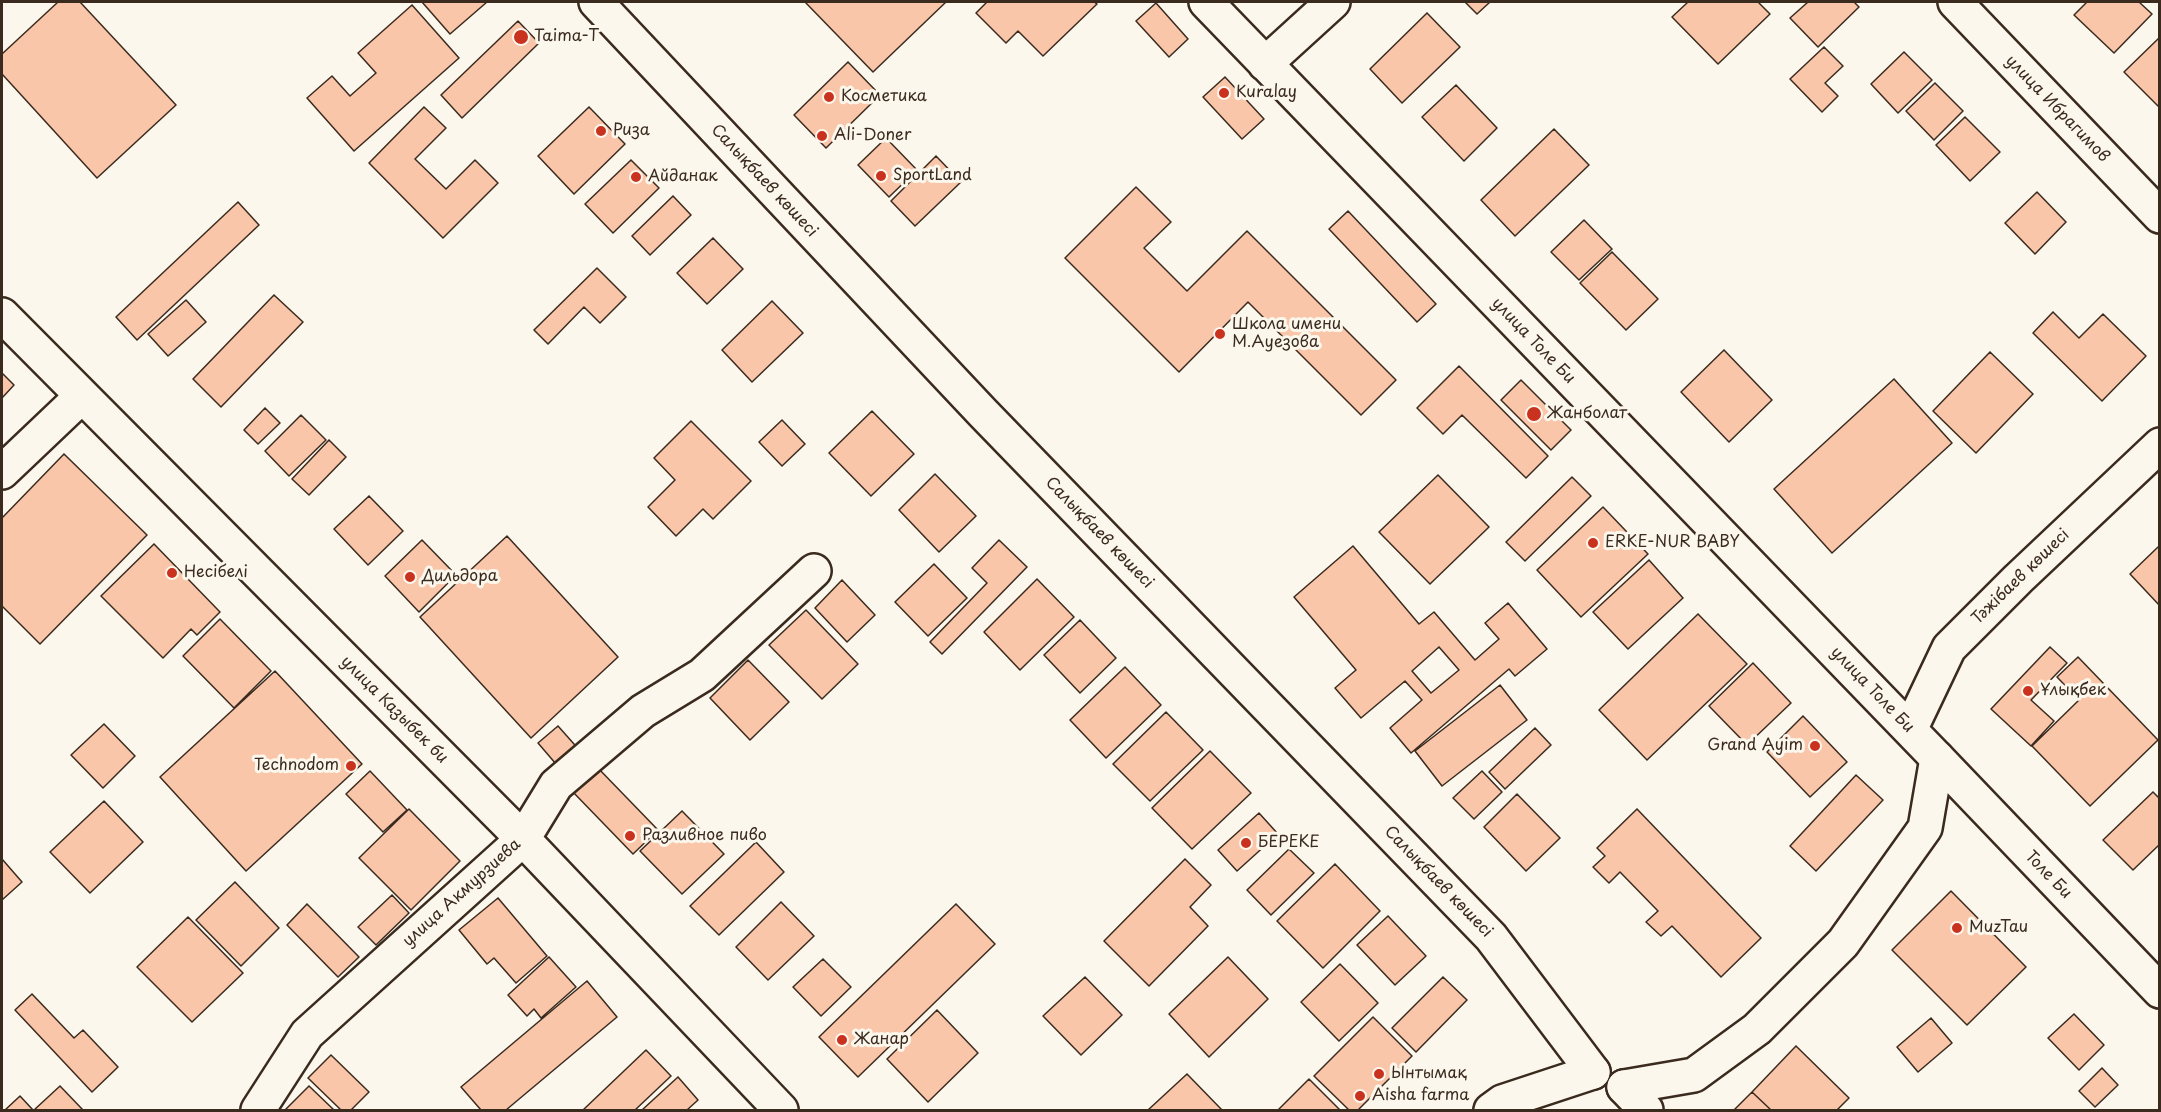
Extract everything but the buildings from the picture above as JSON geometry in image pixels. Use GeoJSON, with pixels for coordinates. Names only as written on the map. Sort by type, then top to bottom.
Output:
{"type":"FeatureCollection","features":[{"type":"Feature","properties":{"kind":"street","name":"Салықбаев көшесі"},"geometry":{"type":"LineString","coordinates":[[596,2],[983,413],[1491,937],[1593,1072],[1502,1102],[1491,1110]]}},
{"type":"Feature","properties":{"kind":"street","name":"улица Толе Би"},"geometry":{"type":"LineString","coordinates":[[1206,2],[1937,758]]}},
{"type":"Feature","properties":{"kind":"street"},"geometry":{"type":"LineString","coordinates":[[1265,64],[1333,2]]}},
{"type":"Feature","properties":{"kind":"street","name":"улица Ибрагимов"},"geometry":{"type":"LineString","coordinates":[[1955,2],[2160,216]]}},
{"type":"Feature","properties":{"kind":"street","name":"улица Казыбек би"},"geometry":{"type":"LineString","coordinates":[[2,315],[523,839],[780,1110]]}},
{"type":"Feature","properties":{"kind":"street"},"geometry":{"type":"LineString","coordinates":[[2,472],[82,396]]}},
{"type":"Feature","properties":{"kind":"street","name":"Тәжібаев көшесі"},"geometry":{"type":"LineString","coordinates":[[1910,730],[1949,648],[2018,579],[2160,445]]}},
{"type":"Feature","properties":{"kind":"street","name":"улица Акмурзиева"},"geometry":{"type":"LineString","coordinates":[[258,1110],[307,1034],[523,839],[556,785],[643,711],[702,675],[814,571]]}},
{"type":"Feature","properties":{"kind":"street"},"geometry":{"type":"LineString","coordinates":[[1635,1099],[1694,1076],[1757,1029],[1843,943],[1925,828],[1937,758]]}},
{"type":"Feature","properties":{"kind":"street","name":"Толе Би"},"geometry":{"type":"LineString","coordinates":[[1937,758],[2160,991]]}},
{"type":"Feature","properties":{"kind":"place","name":"Taima-T"},"geometry":{"type":"Point","coordinates":[521,37]}},
{"type":"Feature","properties":{"kind":"place","name":"Kuralay"},"geometry":{"type":"Point","coordinates":[1224,93]}},
{"type":"Feature","properties":{"kind":"place","name":"Косметика"},"geometry":{"type":"Point","coordinates":[829,97]}},
{"type":"Feature","properties":{"kind":"place","name":"Риза"},"geometry":{"type":"Point","coordinates":[601,131]}},
{"type":"Feature","properties":{"kind":"place","name":"Ali-Doner"},"geometry":{"type":"Point","coordinates":[822,136]}},
{"type":"Feature","properties":{"kind":"place","name":"SportLand"},"geometry":{"type":"Point","coordinates":[881,176]}},
{"type":"Feature","properties":{"kind":"place","name":"Айданак"},"geometry":{"type":"Point","coordinates":[636,177]}},
{"type":"Feature","properties":{"kind":"place","name":"Школа имени М.Ауезова"},"geometry":{"type":"Point","coordinates":[1220,334]}},
{"type":"Feature","properties":{"kind":"place","name":"Жанболат"},"geometry":{"type":"Point","coordinates":[1534,414]}},
{"type":"Feature","properties":{"kind":"place","name":"ERKE-NUR BABY"},"geometry":{"type":"Point","coordinates":[1593,543]}},
{"type":"Feature","properties":{"kind":"place","name":"Несібелі"},"geometry":{"type":"Point","coordinates":[172,573]}},
{"type":"Feature","properties":{"kind":"place","name":"Дильдора"},"geometry":{"type":"Point","coordinates":[410,577]}},
{"type":"Feature","properties":{"kind":"place","name":"Ұлықбек"},"geometry":{"type":"Point","coordinates":[2028,691]}},
{"type":"Feature","properties":{"kind":"place","name":"Grand Ayim"},"geometry":{"type":"Point","coordinates":[1815,746]}},
{"type":"Feature","properties":{"kind":"place","name":"Technodom"},"geometry":{"type":"Point","coordinates":[351,766]}},
{"type":"Feature","properties":{"kind":"place","name":"Разливное пиво"},"geometry":{"type":"Point","coordinates":[630,836]}},
{"type":"Feature","properties":{"kind":"place","name":"БЕРЕКЕ"},"geometry":{"type":"Point","coordinates":[1246,843]}},
{"type":"Feature","properties":{"kind":"place","name":"MuzTau"},"geometry":{"type":"Point","coordinates":[1957,928]}},
{"type":"Feature","properties":{"kind":"place","name":"Жанар"},"geometry":{"type":"Point","coordinates":[842,1040]}},
{"type":"Feature","properties":{"kind":"place","name":"Ынтымақ"},"geometry":{"type":"Point","coordinates":[1379,1074]}},
{"type":"Feature","properties":{"kind":"place","name":"Aisha farma"},"geometry":{"type":"Point","coordinates":[1360,1096]}}]}
